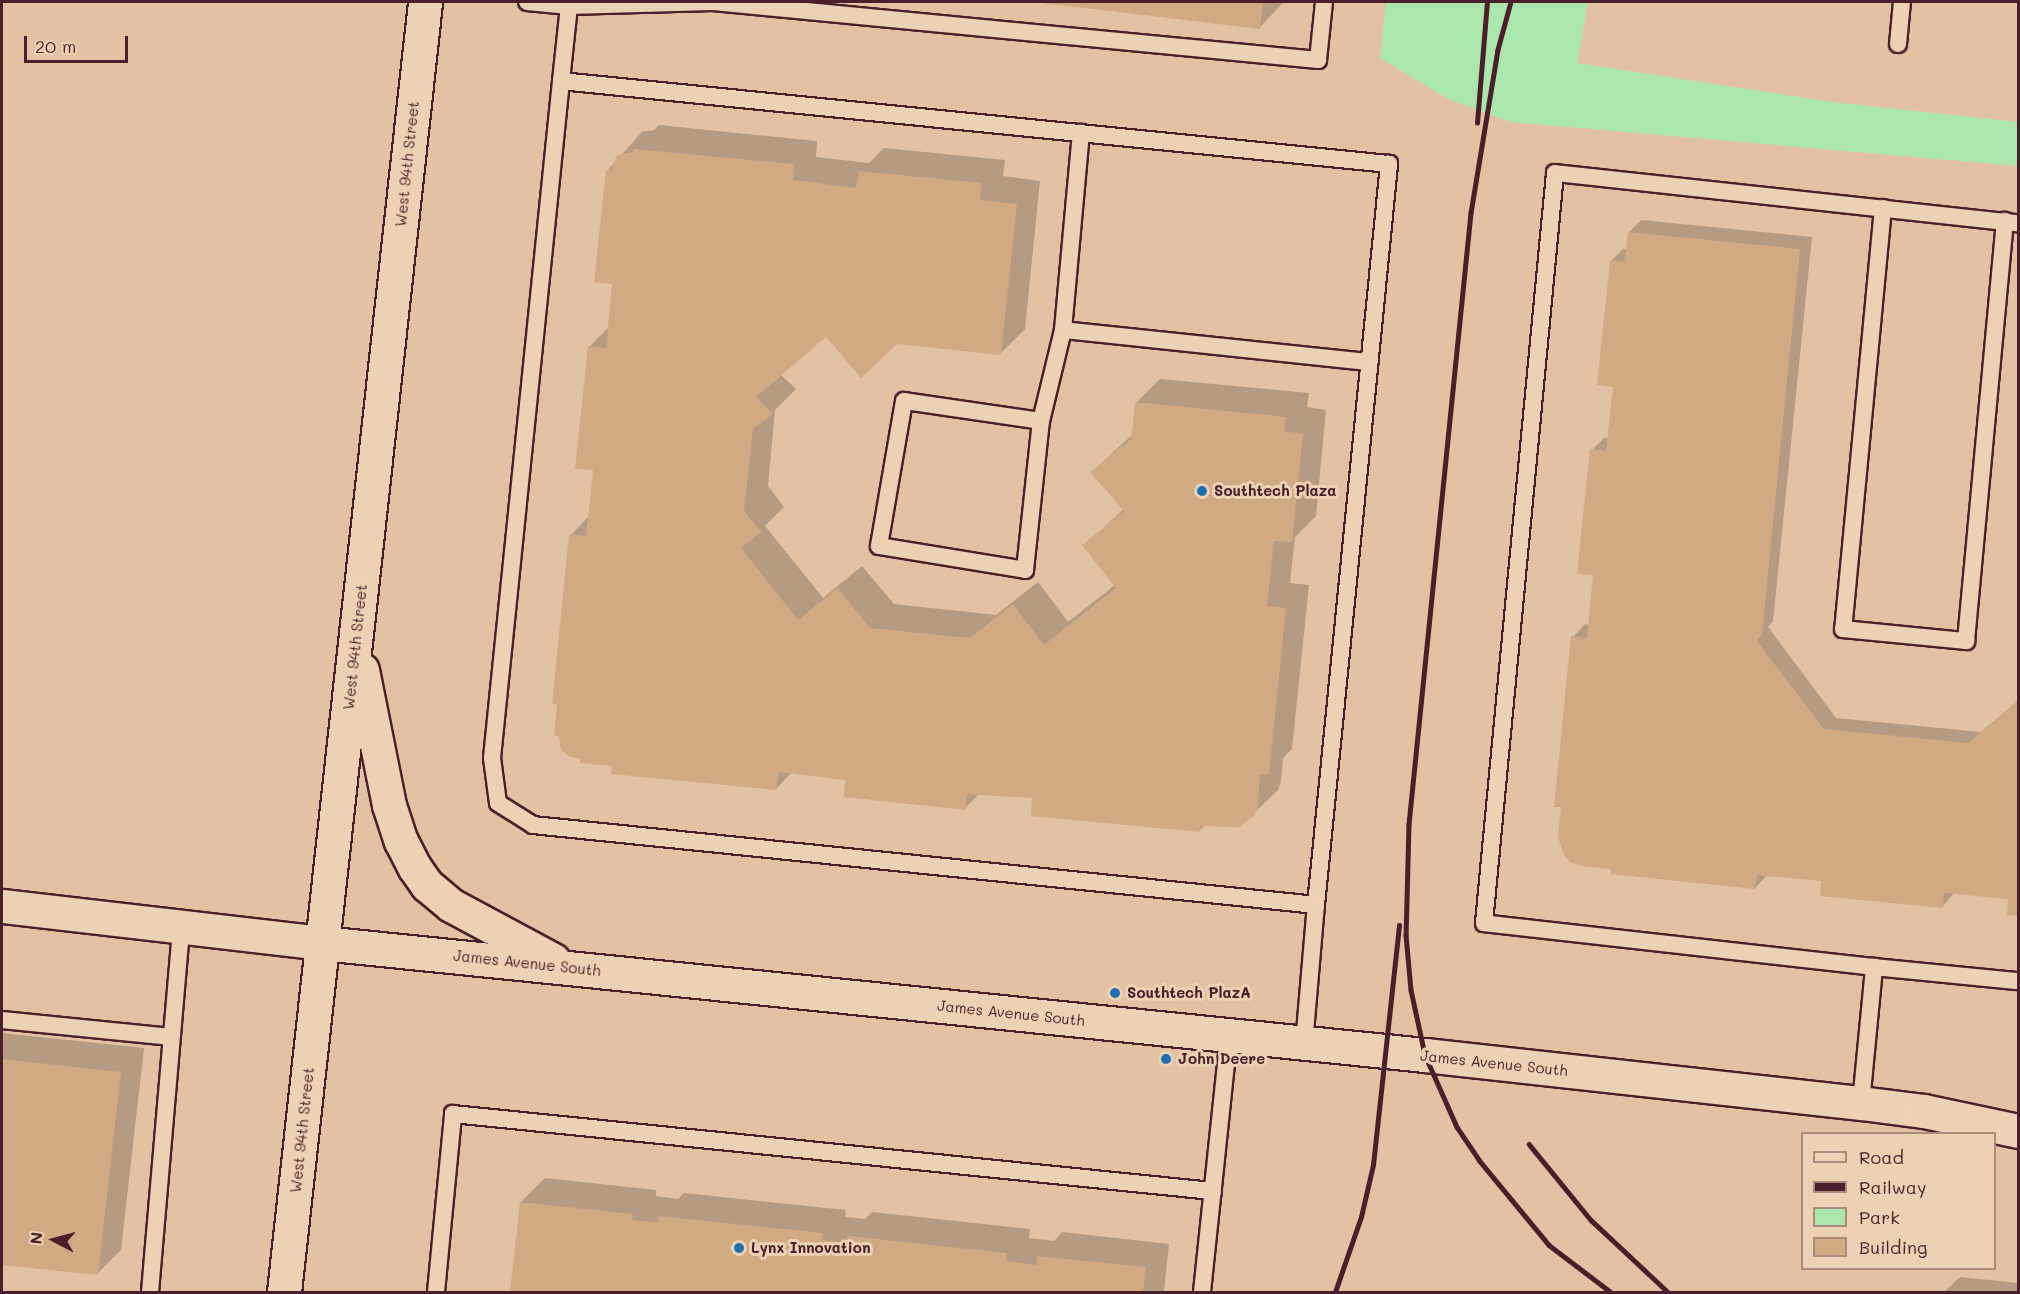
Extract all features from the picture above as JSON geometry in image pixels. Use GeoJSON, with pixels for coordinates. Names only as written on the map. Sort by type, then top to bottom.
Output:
{"type":"FeatureCollection","features":[{"type":"Feature","properties":{"kind":"street","name":"West 94th Street"},"geometry":{"type":"LineString","coordinates":[[284,1293],[425,2]]}},
{"type":"Feature","properties":{"kind":"street"},"geometry":{"type":"LineString","coordinates":[[356,640],[389,805],[401,841],[415,868],[427,885],[450,905],[566,967]]}},
{"type":"Feature","properties":{"kind":"street","name":"James Avenue South"},"geometry":{"type":"LineString","coordinates":[[2,906],[322,943],[1861,1102],[1924,1111],[2019,1131]]}},
{"type":"Feature","properties":{"kind":"lane"},"geometry":{"type":"LineString","coordinates":[[527,2],[569,4],[713,2],[1318,60],[1324,2]]}},
{"type":"Feature","properties":{"kind":"lane"},"geometry":{"type":"LineString","coordinates":[[1898,44],[1902,2]]}},
{"type":"Feature","properties":{"kind":"lane"},"geometry":{"type":"LineString","coordinates":[[569,4],[492,758],[498,803],[533,825],[1316,905]]}},
{"type":"Feature","properties":{"kind":"lane"},"geometry":{"type":"LineString","coordinates":[[561,81],[1389,164],[1304,1044]]}},
{"type":"Feature","properties":{"kind":"lane"},"geometry":{"type":"LineString","coordinates":[[1041,421],[904,400],[879,546],[1025,570],[1041,421],[1063,330],[1081,133]]}},
{"type":"Feature","properties":{"kind":"lane"},"geometry":{"type":"LineString","coordinates":[[1883,208],[1843,628],[1966,641],[2012,222],[1883,208],[1555,173],[1484,923],[2019,981]]}},
{"type":"Feature","properties":{"kind":"lane"},"geometry":{"type":"LineString","coordinates":[[1063,330],[1369,362]]}},
{"type":"Feature","properties":{"kind":"lane"},"geometry":{"type":"LineString","coordinates":[[150,1293],[181,927]]}},
{"type":"Feature","properties":{"kind":"lane"},"geometry":{"type":"LineString","coordinates":[[1861,1102],[1874,967]]}},
{"type":"Feature","properties":{"kind":"lane"},"geometry":{"type":"LineString","coordinates":[[2,1020],[171,1037]]}},
{"type":"Feature","properties":{"kind":"lane"},"geometry":{"type":"LineString","coordinates":[[1202,1293],[1229,1036]]}},
{"type":"Feature","properties":{"kind":"lane"},"geometry":{"type":"LineString","coordinates":[[436,1293],[453,1114],[1213,1191]]}},
{"type":"Feature","properties":{"kind":"shaded area"},"geometry":{"type":"Polygon","coordinates":[[[2,2],[2018,2],[2018,1292],[2,1292],[2,2]]]}},
{"type":"Feature","properties":{"kind":"green space"},"geometry":{"type":"Polygon","coordinates":[[[1386,2],[1588,2],[1577,63],[1832,102],[2018,122],[2018,166],[1511,122],[1448,99],[1380,58],[1386,2]]]}},
{"type":"Feature","properties":{"kind":"building"},"geometry":{"type":"Polygon","coordinates":[[[1035,2],[1263,2],[1260,29],[1035,2]]]}},
{"type":"Feature","properties":{"kind":"building","name":"Southtech Plaza"},"geometry":{"type":"Polygon","coordinates":[[[633,149],[794,164],[793,180],[856,188],[859,171],[982,183],[980,200],[1017,204],[1001,355],[897,344],[861,378],[826,337],[756,397],[773,414],[753,429],[744,511],[761,532],[741,548],[798,620],[838,588],[870,628],[970,638],[1013,604],[1044,645],[1116,588],[1082,545],[1124,511],[1090,472],[1131,439],[1135,402],[1286,417],[1284,431],[1303,434],[1292,542],[1274,541],[1267,606],[1286,608],[1269,774],[1260,774],[1258,806],[1254,816],[1239,827],[1200,826],[1200,832],[1031,816],[1032,798],[967,794],[966,810],[844,797],[845,780],[779,772],[776,790],[611,774],[612,766],[580,763],[580,758],[570,757],[562,751],[559,736],[554,736],[557,704],[552,704],[569,534],[586,536],[593,470],[575,469],[588,346],[606,348],[612,284],[594,282],[606,170],[611,170],[617,155],[633,152],[633,149]]]}},
{"type":"Feature","properties":{"kind":"building"},"geometry":{"type":"Polygon","coordinates":[[[1628,232],[1800,249],[1762,635],[1756,640],[1824,729],[1968,743],[2018,702],[2018,916],[2007,915],[2008,899],[1944,893],[1943,908],[1820,896],[1821,881],[1757,875],[1755,889],[1611,874],[1611,869],[1581,866],[1570,862],[1564,855],[1558,837],[1561,807],[1554,807],[1571,636],[1587,638],[1593,575],[1577,574],[1590,449],[1606,451],[1613,387],[1597,385],[1610,260],[1624,262],[1628,232]]]}},
{"type":"Feature","properties":{"kind":"building"},"geometry":{"type":"Polygon","coordinates":[[[2,1059],[121,1072],[98,1275],[2,1265],[2,1059]]]}},
{"type":"Feature","properties":{"kind":"building","name":"Lynx Innovation"},"geometry":{"type":"Polygon","coordinates":[[[520,1202],[633,1214],[632,1220],[658,1223],[659,1216],[823,1233],[822,1240],[846,1243],[847,1236],[1007,1253],[1006,1261],[1036,1265],[1037,1256],[1146,1267],[1143,1292],[510,1292],[520,1202]]]}},
{"type":"Feature","properties":{"kind":"railway"},"geometry":{"type":"LineString","coordinates":[[1477,123],[1487,2]]}},
{"type":"Feature","properties":{"kind":"railway"},"geometry":{"type":"LineString","coordinates":[[1511,2],[1498,50],[1471,213],[1409,824],[1406,935],[1411,990],[1425,1055],[1457,1127],[1479,1160],[1549,1245],[1611,1292]]}},
{"type":"Feature","properties":{"kind":"railway"},"geometry":{"type":"LineString","coordinates":[[1335,1292],[1361,1217],[1373,1165],[1399,925]]}},
{"type":"Feature","properties":{"kind":"railway"},"geometry":{"type":"LineString","coordinates":[[1529,1144],[1591,1220],[1668,1292]]}},
{"type":"Feature","properties":{"kind":"place","name":"Southtech Plaza"},"geometry":{"type":"Point","coordinates":[1202,491]}},
{"type":"Feature","properties":{"kind":"place","name":"Southtech PlazA"},"geometry":{"type":"Point","coordinates":[1115,993]}},
{"type":"Feature","properties":{"kind":"place","name":"John Deere"},"geometry":{"type":"Point","coordinates":[1166,1059]}},
{"type":"Feature","properties":{"kind":"place","name":"Lynx Innovation"},"geometry":{"type":"Point","coordinates":[739,1248]}}]}
